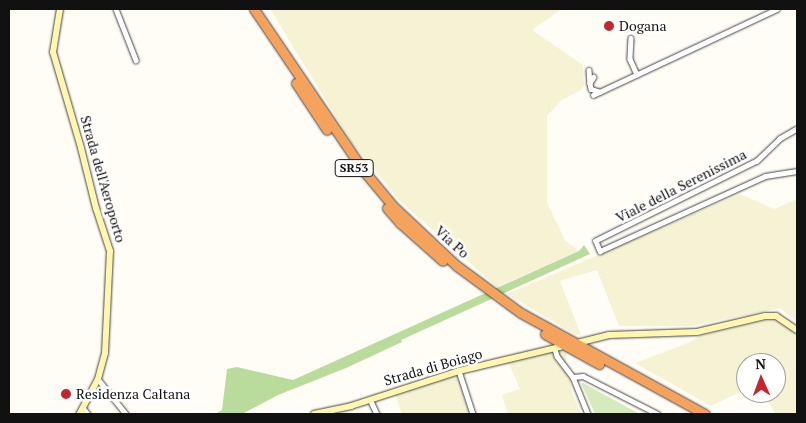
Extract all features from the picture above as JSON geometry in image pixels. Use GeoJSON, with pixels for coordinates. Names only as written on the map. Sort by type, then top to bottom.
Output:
{"type":"FeatureCollection","features":[{"type":"Feature","properties":{"kind":"highway","name":"Via Po"},"geometry":{"type":"LineString","coordinates":[[247,9],[356,171],[400,223],[429,250],[509,312],[567,347],[694,414]]}},
{"type":"Feature","properties":{"kind":"highway","name":"Via Po"},"geometry":{"type":"LineString","coordinates":[[254,9],[363,170],[393,206],[457,266],[521,313],[705,414]]}},
{"type":"Feature","properties":{"kind":"street","name":"Strada dell'Aeroporto"},"geometry":{"type":"LineString","coordinates":[[60,9],[53,52],[110,252],[105,353],[98,379],[79,414]]}},
{"type":"Feature","properties":{"kind":"street"},"geometry":{"type":"LineString","coordinates":[[116,9],[136,60]]}},
{"type":"Feature","properties":{"kind":"street"},"geometry":{"type":"LineString","coordinates":[[593,95],[777,9]]}},
{"type":"Feature","properties":{"kind":"street"},"geometry":{"type":"LineString","coordinates":[[630,38],[630,59],[637,75]]}},
{"type":"Feature","properties":{"kind":"street"},"geometry":{"type":"LineString","coordinates":[[589,70],[590,89],[600,92]]}},
{"type":"Feature","properties":{"kind":"street"},"geometry":{"type":"LineString","coordinates":[[590,83],[594,77]]}},
{"type":"Feature","properties":{"kind":"street","name":"Viale della Serenissima"},"geometry":{"type":"LineString","coordinates":[[797,129],[780,139],[757,161],[596,241],[598,247],[600,252],[765,176],[797,171]]}},
{"type":"Feature","properties":{"kind":"street"},"geometry":{"type":"LineString","coordinates":[[577,342],[609,335],[697,332],[765,316],[776,316],[797,330]]}},
{"type":"Feature","properties":{"kind":"street"},"geometry":{"type":"LineString","coordinates":[[557,348],[557,356],[573,377],[588,414]]}},
{"type":"Feature","properties":{"kind":"street","name":"Strada di Boiago"},"geometry":{"type":"LineString","coordinates":[[314,414],[370,399],[459,371],[557,348]]}},
{"type":"Feature","properties":{"kind":"street"},"geometry":{"type":"LineString","coordinates":[[459,371],[473,414]]}},
{"type":"Feature","properties":{"kind":"street"},"geometry":{"type":"LineString","coordinates":[[573,377],[583,376],[649,412],[658,414]]}},
{"type":"Feature","properties":{"kind":"street"},"geometry":{"type":"LineString","coordinates":[[98,379],[126,414]]}},
{"type":"Feature","properties":{"kind":"street"},"geometry":{"type":"LineString","coordinates":[[370,399],[377,414]]}},
{"type":"Feature","properties":{"kind":"street"},"geometry":{"type":"LineString","coordinates":[[83,408],[88,414]]}},
{"type":"Feature","properties":{"kind":"shaded area"},"geometry":{"type":"Polygon","coordinates":[[[270,9],[562,9],[532,30],[583,65],[584,85],[581,90],[562,100],[547,116],[547,203],[565,240],[579,251],[497,287],[400,201],[352,143],[270,9]]]}},
{"type":"Feature","properties":{"kind":"shaded area"},"geometry":{"type":"Polygon","coordinates":[[[740,194],[774,209],[797,199],[797,322],[780,308],[692,326],[619,326],[597,270],[560,281],[581,335],[576,335],[507,294],[740,194]]]}},
{"type":"Feature","properties":{"kind":"shaded area"},"geometry":{"type":"Polygon","coordinates":[[[770,319],[779,321],[797,334],[797,362],[795,363],[797,367],[797,414],[775,414],[770,403],[786,403],[786,353],[736,353],[736,394],[711,406],[635,363],[688,343],[702,335],[770,319]]]}},
{"type":"Feature","properties":{"kind":"shaded area"},"geometry":{"type":"Polygon","coordinates":[[[561,347],[567,349],[566,361],[572,393],[581,414],[508,414],[502,395],[520,389],[507,359],[561,347]]]}},
{"type":"Feature","properties":{"kind":"shaded area"},"geometry":{"type":"Polygon","coordinates":[[[457,368],[472,403],[470,405],[473,414],[402,414],[394,391],[455,371],[457,368]]]}},
{"type":"Feature","properties":{"kind":"green space"},"geometry":{"type":"Polygon","coordinates":[[[584,245],[590,254],[401,340],[402,342],[346,368],[278,395],[242,414],[215,414],[222,410],[227,369],[237,367],[293,380],[579,251],[584,245]]]}},
{"type":"Feature","properties":{"kind":"green space"},"geometry":{"type":"Polygon","coordinates":[[[581,383],[583,383],[638,413],[595,414],[581,383]]]}},
{"type":"Feature","properties":{"kind":"place","name":"Dogana"},"geometry":{"type":"Point","coordinates":[609,26]}},
{"type":"Feature","properties":{"kind":"place","name":"Residenza Caltana"},"geometry":{"type":"Point","coordinates":[66,394]}}]}
